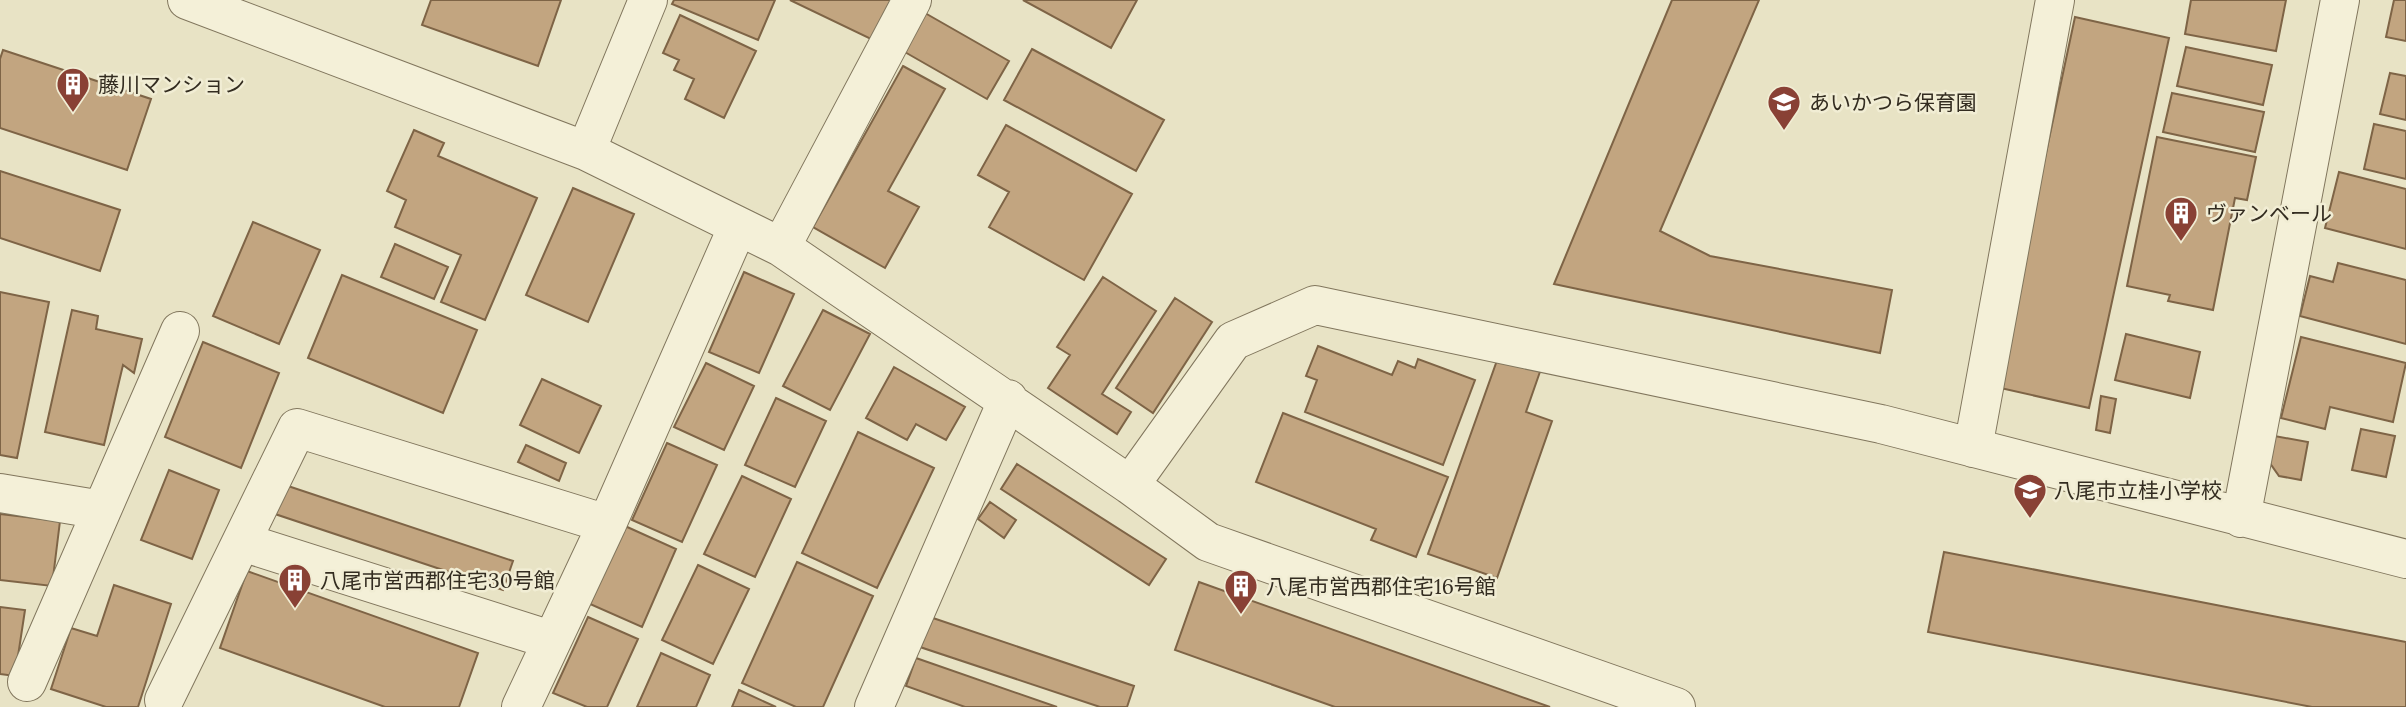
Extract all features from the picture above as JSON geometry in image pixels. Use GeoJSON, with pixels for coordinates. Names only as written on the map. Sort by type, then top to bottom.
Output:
{"type":"FeatureCollection","features":[{"type":"Feature","properties":{"kind":"street"},"geometry":{"type":"LineString","coordinates":[[187,0],[586,151],[781,247],[1008,399],[1208,542],[1676,707]]}},
{"type":"Feature","properties":{"kind":"street"},"geometry":{"type":"LineString","coordinates":[[586,151],[648,0]]}},
{"type":"Feature","properties":{"kind":"street"},"geometry":{"type":"LineString","coordinates":[[781,247],[912,0]]}},
{"type":"Feature","properties":{"kind":"street"},"geometry":{"type":"LineString","coordinates":[[1973,448],[2055,0]]}},
{"type":"Feature","properties":{"kind":"street"},"geometry":{"type":"LineString","coordinates":[[2241,518],[2340,0]]}},
{"type":"Feature","properties":{"kind":"street"},"geometry":{"type":"LineString","coordinates":[[521,707],[607,524],[738,226]]}},
{"type":"Feature","properties":{"kind":"street"},"geometry":{"type":"LineString","coordinates":[[1130,485],[1233,341],[1315,305],[1881,424],[2406,559]]}},
{"type":"Feature","properties":{"kind":"street"},"geometry":{"type":"LineString","coordinates":[[27,682],[180,331]]}},
{"type":"Feature","properties":{"kind":"street"},"geometry":{"type":"LineString","coordinates":[[878,706],[1008,399]]}},
{"type":"Feature","properties":{"kind":"street"},"geometry":{"type":"LineString","coordinates":[[170,705],[242,542],[297,428],[607,524]]}},
{"type":"Feature","properties":{"kind":"street"},"geometry":{"type":"LineString","coordinates":[[0,493],[102,510]]}},
{"type":"Feature","properties":{"kind":"street"},"geometry":{"type":"LineString","coordinates":[[242,542],[551,640]]}},
{"type":"Feature","properties":{"kind":"building"},"geometry":{"type":"Polygon","coordinates":[[[431,0],[561,0],[538,66],[422,25],[431,0]]]}},
{"type":"Feature","properties":{"kind":"building"},"geometry":{"type":"Polygon","coordinates":[[[674,0],[775,0],[758,40],[672,4],[674,0]]]}},
{"type":"Feature","properties":{"kind":"building"},"geometry":{"type":"Polygon","coordinates":[[[790,0],[889,0],[892,1],[873,40],[790,0]]]}},
{"type":"Feature","properties":{"kind":"building"},"geometry":{"type":"Polygon","coordinates":[[[1023,0],[1137,0],[1111,48],[1023,0]]]}},
{"type":"Feature","properties":{"kind":"building"},"geometry":{"type":"Polygon","coordinates":[[[1672,0],[1759,0],[1660,231],[1710,256],[1892,290],[1880,353],[1554,284],[1672,0]]]}},
{"type":"Feature","properties":{"kind":"building"},"geometry":{"type":"Polygon","coordinates":[[[2191,0],[2286,0],[2276,51],[2185,34],[2191,0]]]}},
{"type":"Feature","properties":{"kind":"building"},"geometry":{"type":"Polygon","coordinates":[[[2394,0],[2406,0],[2406,41],[2386,37],[2394,0]]]}},
{"type":"Feature","properties":{"kind":"building"},"geometry":{"type":"Polygon","coordinates":[[[925,13],[1009,61],[987,99],[903,51],[925,13]]]}},
{"type":"Feature","properties":{"kind":"building"},"geometry":{"type":"Polygon","coordinates":[[[680,15],[756,51],[724,118],[685,99],[694,79],[674,70],[679,60],[663,53],[680,15]]]}},
{"type":"Feature","properties":{"kind":"building"},"geometry":{"type":"Polygon","coordinates":[[[2075,17],[2169,38],[2089,408],[1996,387],[2075,17]]]}},
{"type":"Feature","properties":{"kind":"building"},"geometry":{"type":"Polygon","coordinates":[[[2186,47],[2272,65],[2263,105],[2177,86],[2186,47]]]}},
{"type":"Feature","properties":{"kind":"building"},"geometry":{"type":"Polygon","coordinates":[[[1032,49],[1164,120],[1136,171],[1004,100],[1032,49]]]}},
{"type":"Feature","properties":{"kind":"building","name":"藤川マンション"},"geometry":{"type":"Polygon","coordinates":[[[3,50],[151,99],[127,170],[0,128],[0,59],[3,50]]]}},
{"type":"Feature","properties":{"kind":"building"},"geometry":{"type":"Polygon","coordinates":[[[903,66],[945,89],[888,191],[919,207],[885,268],[813,227],[903,66]]]}},
{"type":"Feature","properties":{"kind":"building"},"geometry":{"type":"Polygon","coordinates":[[[2390,73],[2406,76],[2406,120],[2380,114],[2390,73]]]}},
{"type":"Feature","properties":{"kind":"building"},"geometry":{"type":"Polygon","coordinates":[[[2172,93],[2264,112],[2255,152],[2163,132],[2172,93]]]}},
{"type":"Feature","properties":{"kind":"building"},"geometry":{"type":"Polygon","coordinates":[[[2374,124],[2406,131],[2406,179],[2364,169],[2374,124]]]}},
{"type":"Feature","properties":{"kind":"building"},"geometry":{"type":"Polygon","coordinates":[[[1006,125],[1132,194],[1084,280],[989,227],[1009,192],[978,175],[1006,125]]]}},
{"type":"Feature","properties":{"kind":"building"},"geometry":{"type":"Polygon","coordinates":[[[414,130],[444,143],[438,156],[537,198],[485,320],[441,302],[461,255],[395,227],[406,200],[387,191],[414,130]]]}},
{"type":"Feature","properties":{"kind":"building","name":"ヴァンベール"},"geometry":{"type":"Polygon","coordinates":[[[2157,137],[2256,157],[2247,200],[2235,198],[2213,310],[2168,301],[2170,295],[2127,286],[2157,137]]]}},
{"type":"Feature","properties":{"kind":"building"},"geometry":{"type":"Polygon","coordinates":[[[0,171],[120,210],[100,271],[0,238],[0,171]]]}},
{"type":"Feature","properties":{"kind":"building"},"geometry":{"type":"Polygon","coordinates":[[[2339,172],[2406,189],[2406,249],[2325,228],[2339,172]]]}},
{"type":"Feature","properties":{"kind":"building"},"geometry":{"type":"Polygon","coordinates":[[[573,188],[634,214],[588,322],[526,295],[573,188]]]}},
{"type":"Feature","properties":{"kind":"building"},"geometry":{"type":"Polygon","coordinates":[[[253,222],[320,250],[279,344],[213,316],[253,222]]]}},
{"type":"Feature","properties":{"kind":"building"},"geometry":{"type":"Polygon","coordinates":[[[395,244],[448,267],[434,299],[381,277],[395,244]]]}},
{"type":"Feature","properties":{"kind":"building"},"geometry":{"type":"Polygon","coordinates":[[[2338,263],[2406,280],[2406,344],[2300,316],[2310,276],[2333,282],[2338,263]]]}},
{"type":"Feature","properties":{"kind":"building"},"geometry":{"type":"Polygon","coordinates":[[[744,272],[794,294],[759,373],[709,352],[744,272]]]}},
{"type":"Feature","properties":{"kind":"building"},"geometry":{"type":"Polygon","coordinates":[[[342,275],[477,330],[443,413],[308,358],[342,275]]]}},
{"type":"Feature","properties":{"kind":"building"},"geometry":{"type":"Polygon","coordinates":[[[1103,277],[1156,311],[1102,394],[1131,412],[1117,434],[1048,388],[1070,355],[1057,347],[1103,277]]]}},
{"type":"Feature","properties":{"kind":"building"},"geometry":{"type":"Polygon","coordinates":[[[0,292],[49,302],[17,458],[0,455],[0,292]]]}},
{"type":"Feature","properties":{"kind":"building"},"geometry":{"type":"Polygon","coordinates":[[[1175,298],[1212,322],[1153,413],[1116,388],[1175,298]]]}},
{"type":"Feature","properties":{"kind":"building"},"geometry":{"type":"Polygon","coordinates":[[[72,310],[98,316],[96,329],[142,339],[134,373],[123,365],[104,445],[45,432],[72,310]]]}},
{"type":"Feature","properties":{"kind":"building"},"geometry":{"type":"Polygon","coordinates":[[[823,310],[870,334],[830,410],[783,386],[823,310]]]}},
{"type":"Feature","properties":{"kind":"building"},"geometry":{"type":"Polygon","coordinates":[[[2126,334],[2200,352],[2190,398],[2115,380],[2126,334]]]}},
{"type":"Feature","properties":{"kind":"building"},"geometry":{"type":"Polygon","coordinates":[[[2301,337],[2406,363],[2393,422],[2330,407],[2325,429],[2281,418],[2301,337]]]}},
{"type":"Feature","properties":{"kind":"building"},"geometry":{"type":"Polygon","coordinates":[[[203,342],[279,373],[241,468],[165,437],[203,342]]]}},
{"type":"Feature","properties":{"kind":"building"},"geometry":{"type":"Polygon","coordinates":[[[1318,346],[1392,375],[1398,361],[1415,368],[1418,359],[1475,380],[1443,465],[1305,412],[1317,380],[1306,376],[1318,346]]]}},
{"type":"Feature","properties":{"kind":"building"},"geometry":{"type":"Polygon","coordinates":[[[1500,352],[1542,366],[1526,412],[1552,421],[1497,578],[1428,554],[1500,352]]]}},
{"type":"Feature","properties":{"kind":"building"},"geometry":{"type":"Polygon","coordinates":[[[706,363],[754,386],[724,450],[674,427],[706,363]]]}},
{"type":"Feature","properties":{"kind":"building"},"geometry":{"type":"Polygon","coordinates":[[[894,367],[965,407],[946,440],[916,424],[907,440],[866,418],[894,367]]]}},
{"type":"Feature","properties":{"kind":"building"},"geometry":{"type":"Polygon","coordinates":[[[542,379],[601,406],[579,453],[520,425],[542,379]]]}},
{"type":"Feature","properties":{"kind":"building"},"geometry":{"type":"Polygon","coordinates":[[[2101,396],[2116,399],[2110,433],[2096,430],[2101,396]]]}},
{"type":"Feature","properties":{"kind":"building"},"geometry":{"type":"Polygon","coordinates":[[[776,398],[826,421],[795,487],[745,465],[776,398]]]}},
{"type":"Feature","properties":{"kind":"building"},"geometry":{"type":"Polygon","coordinates":[[[1283,413],[1448,477],[1416,557],[1371,540],[1376,529],[1256,482],[1283,413]]]}},
{"type":"Feature","properties":{"kind":"building"},"geometry":{"type":"Polygon","coordinates":[[[2361,429],[2395,436],[2386,477],[2352,470],[2361,429]]]}},
{"type":"Feature","properties":{"kind":"building"},"geometry":{"type":"Polygon","coordinates":[[[858,432],[934,468],[877,588],[802,553],[858,432]]]}},
{"type":"Feature","properties":{"kind":"building"},"geometry":{"type":"Polygon","coordinates":[[[2269,435],[2308,442],[2301,480],[2279,476],[2265,456],[2269,435]]]}},
{"type":"Feature","properties":{"kind":"building"},"geometry":{"type":"Polygon","coordinates":[[[667,443],[717,465],[682,542],[632,520],[667,443]]]}},
{"type":"Feature","properties":{"kind":"building"},"geometry":{"type":"Polygon","coordinates":[[[526,445],[566,463],[559,481],[518,462],[526,445]]]}},
{"type":"Feature","properties":{"kind":"building"},"geometry":{"type":"Polygon","coordinates":[[[1017,464],[1166,559],[1149,585],[1001,489],[1017,464]]]}},
{"type":"Feature","properties":{"kind":"building"},"geometry":{"type":"Polygon","coordinates":[[[169,470],[219,490],[192,559],[141,540],[169,470]]]}},
{"type":"Feature","properties":{"kind":"building"},"geometry":{"type":"Polygon","coordinates":[[[742,476],[791,499],[755,577],[704,554],[742,476]]]}},
{"type":"Feature","properties":{"kind":"building"},"geometry":{"type":"Polygon","coordinates":[[[282,484],[513,561],[503,590],[272,513],[282,484]]]}},
{"type":"Feature","properties":{"kind":"building"},"geometry":{"type":"Polygon","coordinates":[[[990,502],[1016,520],[1004,538],[978,519],[990,502]]]}},
{"type":"Feature","properties":{"kind":"building"},"geometry":{"type":"Polygon","coordinates":[[[0,514],[60,521],[52,586],[0,580],[0,514]]]}},
{"type":"Feature","properties":{"kind":"building"},"geometry":{"type":"Polygon","coordinates":[[[625,526],[676,549],[642,627],[590,604],[625,526]]]}},
{"type":"Feature","properties":{"kind":"building"},"geometry":{"type":"Polygon","coordinates":[[[1944,552],[2406,642],[2406,707],[2312,707],[1928,632],[1944,552]]]}},
{"type":"Feature","properties":{"kind":"building"},"geometry":{"type":"Polygon","coordinates":[[[797,562],[873,596],[823,707],[796,707],[742,683],[797,562]]]}},
{"type":"Feature","properties":{"kind":"building"},"geometry":{"type":"Polygon","coordinates":[[[698,565],[749,589],[713,664],[662,640],[698,565]]]}},
{"type":"Feature","properties":{"kind":"building","name":"八尾市営西郡住宅30号館"},"geometry":{"type":"Polygon","coordinates":[[[247,571],[478,653],[459,707],[385,707],[220,648],[247,571]]]}},
{"type":"Feature","properties":{"kind":"building","name":"八尾市営西郡住宅16号館"},"geometry":{"type":"Polygon","coordinates":[[[1199,582],[1550,707],[1335,707],[1175,650],[1199,582]]]}},
{"type":"Feature","properties":{"kind":"building"},"geometry":{"type":"Polygon","coordinates":[[[114,585],[171,604],[138,707],[106,707],[51,689],[71,628],[97,636],[114,585]]]}},
{"type":"Feature","properties":{"kind":"building"},"geometry":{"type":"Polygon","coordinates":[[[0,607],[25,610],[15,676],[0,674],[0,607]]]}},
{"type":"Feature","properties":{"kind":"building"},"geometry":{"type":"Polygon","coordinates":[[[588,617],[638,639],[607,707],[587,707],[553,693],[588,617]]]}},
{"type":"Feature","properties":{"kind":"building"},"geometry":{"type":"Polygon","coordinates":[[[930,617],[1134,686],[1127,707],[1100,707],[920,647],[930,617]]]}},
{"type":"Feature","properties":{"kind":"building"},"geometry":{"type":"Polygon","coordinates":[[[661,653],[710,675],[696,707],[637,707],[661,653]]]}},
{"type":"Feature","properties":{"kind":"building"},"geometry":{"type":"Polygon","coordinates":[[[916,658],[1057,707],[965,707],[906,686],[916,658]]]}},
{"type":"Feature","properties":{"kind":"building"},"geometry":{"type":"Polygon","coordinates":[[[739,690],[776,707],[732,707],[739,690]]]}},
{"type":"Feature","properties":{"kind":"place","name":"藤川マンション"},"geometry":{"type":"Point","coordinates":[73,114]}},
{"type":"Feature","properties":{"kind":"place","name":"あいかつら保育園"},"geometry":{"type":"Point","coordinates":[1784,132]}},
{"type":"Feature","properties":{"kind":"place","name":"ヴァンベール"},"geometry":{"type":"Point","coordinates":[2181,243]}},
{"type":"Feature","properties":{"kind":"place","name":"八尾市立桂小学校"},"geometry":{"type":"Point","coordinates":[2030,520]}},
{"type":"Feature","properties":{"kind":"place","name":"八尾市営西郡住宅30号館"},"geometry":{"type":"Point","coordinates":[295,610]}},
{"type":"Feature","properties":{"kind":"place","name":"八尾市営西郡住宅16号館"},"geometry":{"type":"Point","coordinates":[1241,616]}}]}
